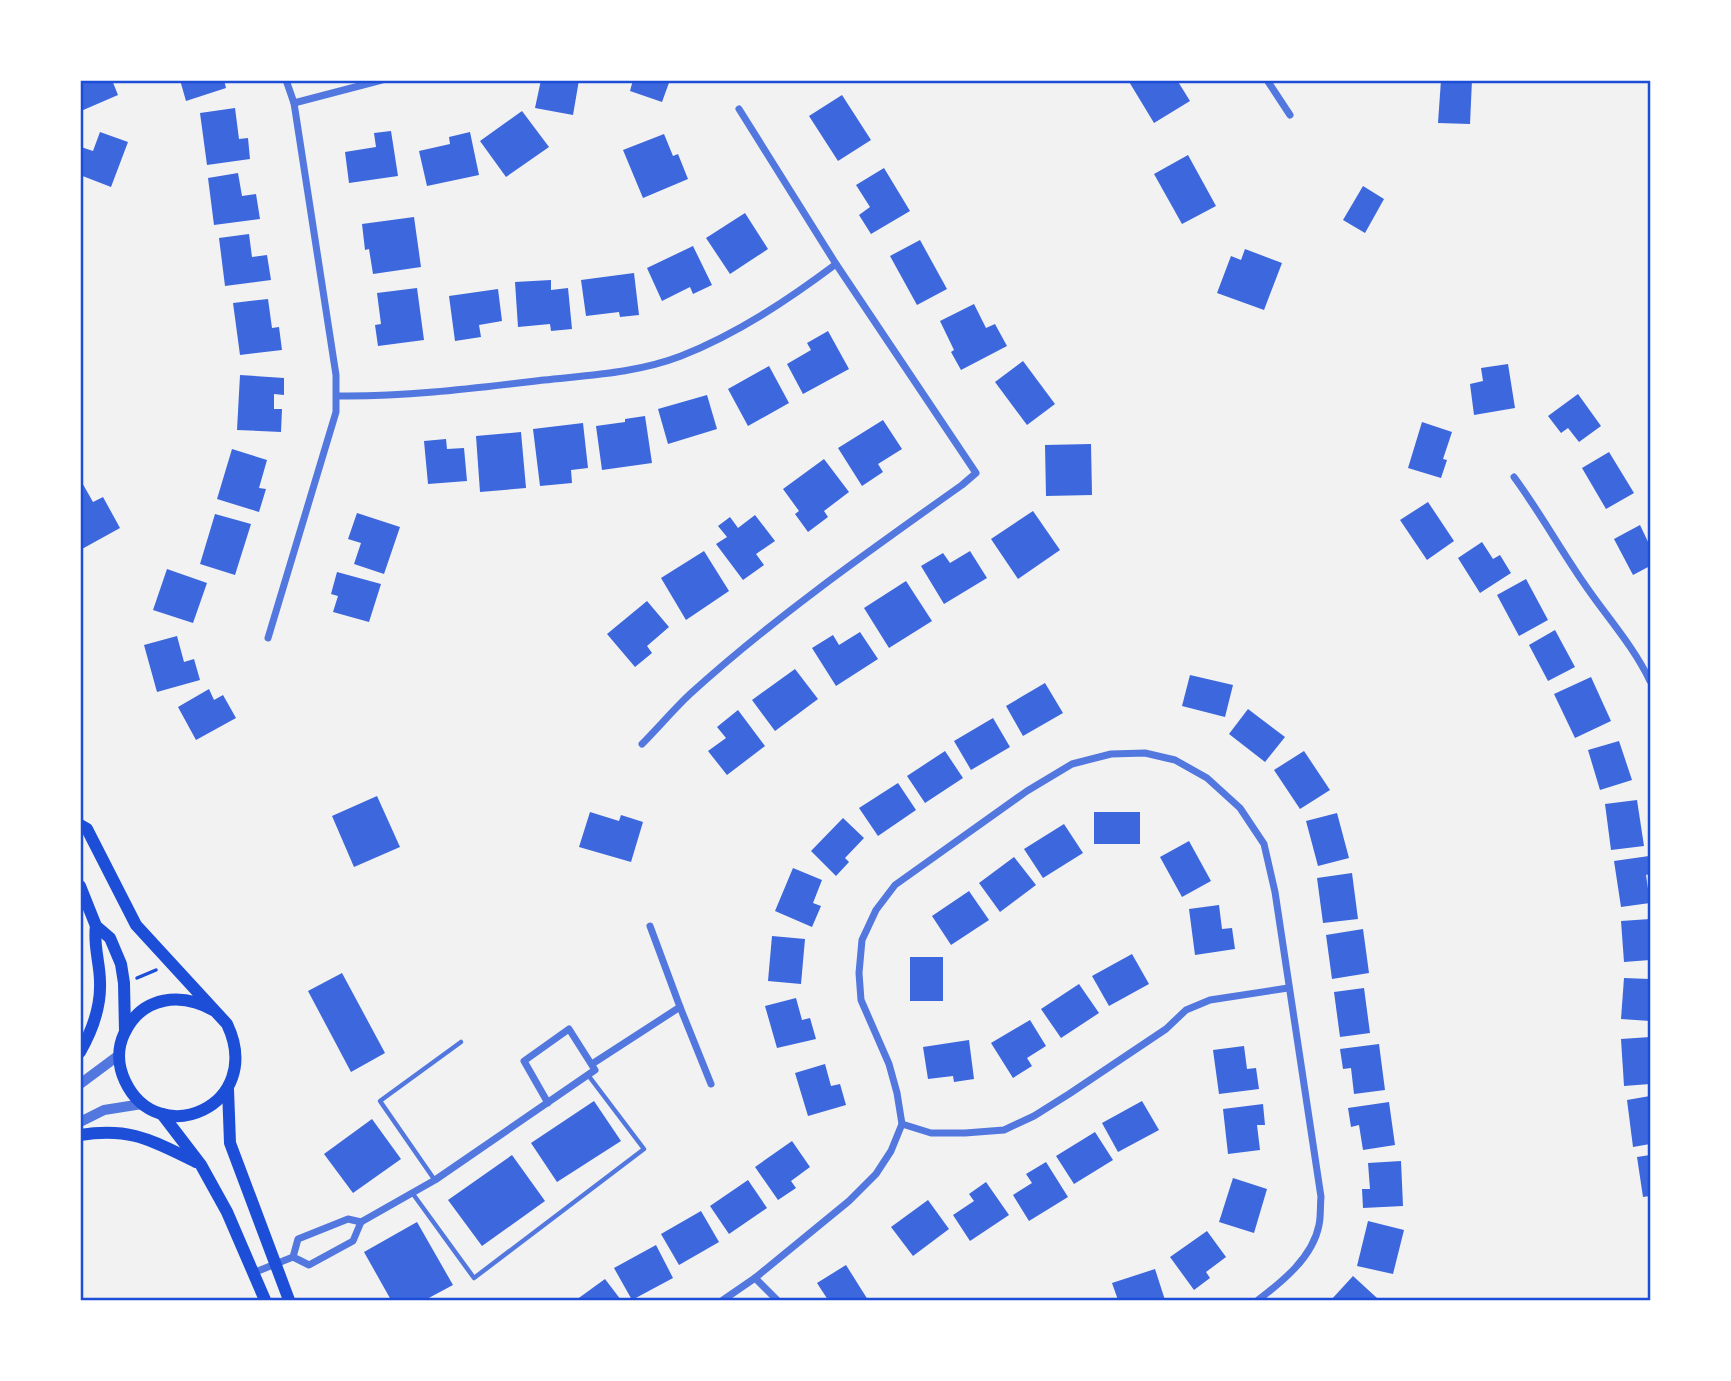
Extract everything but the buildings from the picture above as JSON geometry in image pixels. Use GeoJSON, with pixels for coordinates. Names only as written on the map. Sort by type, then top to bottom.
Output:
{"type":"FeatureCollection","features":[{"type":"Feature","properties":{"kind":"main road"},"geometry":{"type":"LineString","coordinates":[[80,825],[87,829],[136,925],[227,1024],[234,1039],[237,1056],[228,1089],[230,1143],[289,1300]]}},
{"type":"Feature","properties":{"kind":"main road"},"geometry":{"type":"LineString","coordinates":[[80,886],[96,926],[110,938],[121,964],[125,1031],[119,1055],[121,1073],[129,1090],[142,1104],[162,1114],[177,1116],[192,1114],[212,1105],[228,1089]]}},
{"type":"Feature","properties":{"kind":"main road"},"geometry":{"type":"LineString","coordinates":[[80,1052],[90,1034],[99,1005],[100,982],[94,940],[96,926]]}},
{"type":"Feature","properties":{"kind":"main road"},"geometry":{"type":"LineString","coordinates":[[125,1031],[135,1017],[149,1006],[165,1000],[183,999],[200,1003],[215,1011]]}},
{"type":"Feature","properties":{"kind":"main road"},"geometry":{"type":"LineString","coordinates":[[162,1114],[201,1165],[227,1212],[265,1300]]}},
{"type":"Feature","properties":{"kind":"main road"},"geometry":{"type":"LineString","coordinates":[[80,1135],[104,1131],[142,1136],[201,1165]]}},
{"type":"Feature","properties":{"kind":"street"},"geometry":{"type":"LineString","coordinates":[[268,638],[336,412],[337,397],[336,375],[294,103],[286,80]]}},
{"type":"Feature","properties":{"kind":"street"},"geometry":{"type":"LineString","coordinates":[[294,103],[382,80]]}},
{"type":"Feature","properties":{"kind":"street"},"geometry":{"type":"LineString","coordinates":[[1267,80],[1290,115]]}},
{"type":"Feature","properties":{"kind":"street"},"geometry":{"type":"LineString","coordinates":[[642,744],[688,696],[755,638],[976,473],[836,264],[739,109]]}},
{"type":"Feature","properties":{"kind":"street"},"geometry":{"type":"LineString","coordinates":[[337,397],[460,390],[637,369],[681,356],[737,329],[779,306],[836,264]]}},
{"type":"Feature","properties":{"kind":"street"},"geometry":{"type":"LineString","coordinates":[[1514,477],[1543,516],[1582,582],[1642,662],[1650,681]]}},
{"type":"Feature","properties":{"kind":"street"},"geometry":{"type":"LineString","coordinates":[[723,1300],[755,1278],[849,1201],[876,1174],[891,1151],[902,1124],[889,1064],[861,1000],[859,973],[862,940],[876,910],[895,885],[1007,804],[1072,764],[1111,754],[1145,754],[1175,760],[1207,778],[1240,808],[1264,844],[1275,892],[1321,1197],[1319,1226],[1308,1252],[1283,1282],[1258,1300]]}},
{"type":"Feature","properties":{"kind":"street"},"geometry":{"type":"LineString","coordinates":[[650,926],[711,1084]]}},
{"type":"Feature","properties":{"kind":"street"},"geometry":{"type":"LineString","coordinates":[[902,1124],[931,1133],[1004,1130],[1034,1116],[1069,1094],[1166,1029],[1186,1010],[1210,1000],[1288,988]]}},
{"type":"Feature","properties":{"kind":"street"},"geometry":{"type":"LineString","coordinates":[[592,1064],[680,1007]]}},
{"type":"Feature","properties":{"kind":"street"},"geometry":{"type":"LineString","coordinates":[[253,1273],[293,1257],[309,1265],[354,1241],[361,1222],[435,1180],[548,1103],[595,1070],[569,1029],[524,1061],[548,1103]]}},
{"type":"Feature","properties":{"kind":"street"},"geometry":{"type":"LineString","coordinates":[[80,1084],[119,1055]]}},
{"type":"Feature","properties":{"kind":"street"},"geometry":{"type":"LineString","coordinates":[[80,1122],[104,1110],[142,1104]]}},
{"type":"Feature","properties":{"kind":"street"},"geometry":{"type":"LineString","coordinates":[[293,1257],[298,1239],[348,1219],[361,1222]]}},
{"type":"Feature","properties":{"kind":"street"},"geometry":{"type":"LineString","coordinates":[[755,1278],[777,1300]]}},
{"type":"Feature","properties":{"kind":"lane"},"geometry":{"type":"LineString","coordinates":[[435,1180],[380,1101],[461,1042]]}},
{"type":"Feature","properties":{"kind":"lane"},"geometry":{"type":"LineString","coordinates":[[412,1193],[474,1278],[644,1149],[588,1075]]}},
{"type":"Feature","properties":{"kind":"path"},"geometry":{"type":"LineString","coordinates":[[132,980],[160,968]]}}]}
